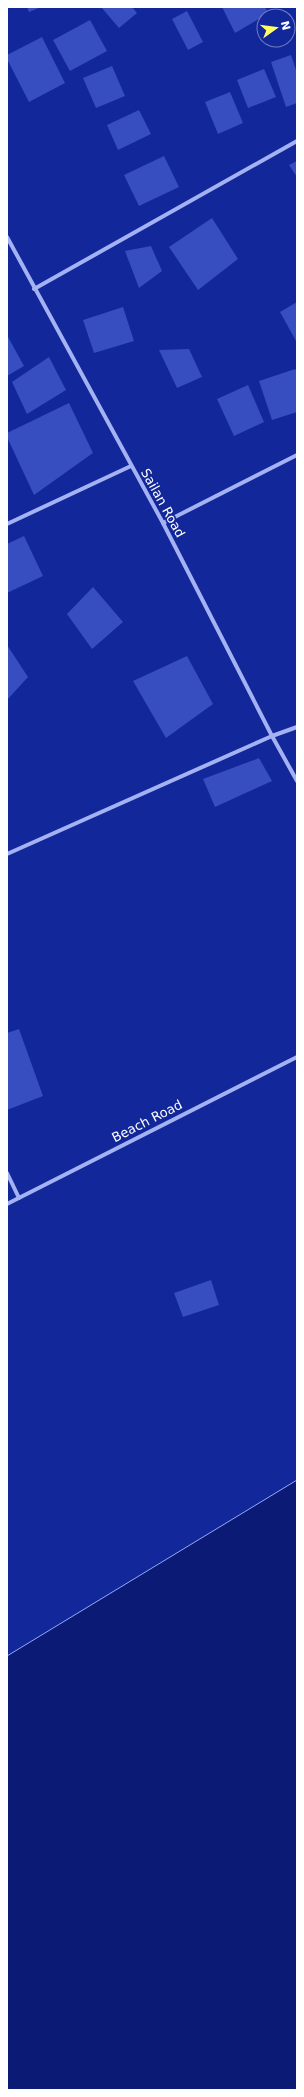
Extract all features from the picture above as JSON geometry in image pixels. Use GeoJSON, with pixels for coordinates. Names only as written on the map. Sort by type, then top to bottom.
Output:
{"type":"FeatureCollection","features":[{"type":"Feature","properties":{"kind":"street"},"geometry":{"type":"LineString","coordinates":[[34,289],[297,141]]}},
{"type":"Feature","properties":{"kind":"street","name":"Sailan Road"},"geometry":{"type":"LineString","coordinates":[[7,237],[163,523],[272,736],[297,781]]}},
{"type":"Feature","properties":{"kind":"street"},"geometry":{"type":"LineString","coordinates":[[163,523],[297,455]]}},
{"type":"Feature","properties":{"kind":"street"},"geometry":{"type":"LineString","coordinates":[[7,524],[131,466]]}},
{"type":"Feature","properties":{"kind":"street"},"geometry":{"type":"LineString","coordinates":[[7,854],[272,736],[297,727]]}},
{"type":"Feature","properties":{"kind":"street","name":"Beach Road"},"geometry":{"type":"LineString","coordinates":[[7,1204],[297,1057]]}},
{"type":"Feature","properties":{"kind":"street"},"geometry":{"type":"LineString","coordinates":[[7,1173],[19,1198]]}},
{"type":"Feature","properties":{"kind":"shaded area"},"geometry":{"type":"Polygon","coordinates":[[[297,1480],[297,2090],[7,2090],[7,1656],[297,1480]]]}},
{"type":"Feature","properties":{"kind":"building"},"geometry":{"type":"Polygon","coordinates":[[[27,7],[41,7],[29,12],[27,7]]]}},
{"type":"Feature","properties":{"kind":"building"},"geometry":{"type":"Polygon","coordinates":[[[101,7],[132,7],[137,13],[119,28],[101,7]]]}},
{"type":"Feature","properties":{"kind":"building"},"geometry":{"type":"Polygon","coordinates":[[[222,7],[265,7],[256,8],[256,21],[235,33],[222,7]]]}},
{"type":"Feature","properties":{"kind":"building"},"geometry":{"type":"Polygon","coordinates":[[[187,11],[203,42],[188,50],[172,19],[187,11]]]}},
{"type":"Feature","properties":{"kind":"building"},"geometry":{"type":"Polygon","coordinates":[[[90,20],[107,51],[70,71],[53,40],[90,20]]]}},
{"type":"Feature","properties":{"kind":"building"},"geometry":{"type":"Polygon","coordinates":[[[42,37],[65,83],[29,102],[7,59],[7,55],[42,37]]]}},
{"type":"Feature","properties":{"kind":"building"},"geometry":{"type":"Polygon","coordinates":[[[291,55],[297,73],[297,103],[286,107],[271,62],[291,55]]]}},
{"type":"Feature","properties":{"kind":"building"},"geometry":{"type":"Polygon","coordinates":[[[112,66],[125,96],[96,108],[83,78],[112,66]]]}},
{"type":"Feature","properties":{"kind":"building"},"geometry":{"type":"Polygon","coordinates":[[[264,69],[276,97],[248,108],[237,80],[264,69]]]}},
{"type":"Feature","properties":{"kind":"building"},"geometry":{"type":"Polygon","coordinates":[[[230,92],[243,123],[218,134],[205,102],[230,92]]]}},
{"type":"Feature","properties":{"kind":"building"},"geometry":{"type":"Polygon","coordinates":[[[139,110],[151,134],[118,150],[107,125],[139,110]]]}},
{"type":"Feature","properties":{"kind":"building"},"geometry":{"type":"Polygon","coordinates":[[[164,156],[179,187],[139,206],[124,175],[164,156]]]}},
{"type":"Feature","properties":{"kind":"building"},"geometry":{"type":"Polygon","coordinates":[[[297,161],[297,177],[289,165],[297,161]]]}},
{"type":"Feature","properties":{"kind":"building"},"geometry":{"type":"Polygon","coordinates":[[[212,218],[238,259],[198,290],[169,247],[212,218]]]}},
{"type":"Feature","properties":{"kind":"building"},"geometry":{"type":"Polygon","coordinates":[[[151,246],[162,271],[139,288],[125,251],[151,246]]]}},
{"type":"Feature","properties":{"kind":"building"},"geometry":{"type":"Polygon","coordinates":[[[297,302],[297,340],[296,341],[280,312],[297,302]]]}},
{"type":"Feature","properties":{"kind":"building"},"geometry":{"type":"Polygon","coordinates":[[[123,307],[134,341],[94,353],[83,320],[123,307]]]}},
{"type":"Feature","properties":{"kind":"building"},"geometry":{"type":"Polygon","coordinates":[[[7,335],[24,366],[7,376],[7,335]]]}},
{"type":"Feature","properties":{"kind":"building"},"geometry":{"type":"Polygon","coordinates":[[[189,349],[202,377],[177,388],[159,350],[189,349]]]}},
{"type":"Feature","properties":{"kind":"building"},"geometry":{"type":"Polygon","coordinates":[[[49,357],[66,390],[27,414],[12,382],[49,357]]]}},
{"type":"Feature","properties":{"kind":"building"},"geometry":{"type":"Polygon","coordinates":[[[295,369],[297,372],[297,412],[272,420],[259,381],[295,369]]]}},
{"type":"Feature","properties":{"kind":"building"},"geometry":{"type":"Polygon","coordinates":[[[248,385],[264,422],[234,436],[217,399],[248,385]]]}},
{"type":"Feature","properties":{"kind":"building"},"geometry":{"type":"Polygon","coordinates":[[[69,403],[93,453],[34,495],[7,437],[7,433],[69,403]]]}},
{"type":"Feature","properties":{"kind":"building"},"geometry":{"type":"Polygon","coordinates":[[[24,536],[43,576],[7,593],[7,544],[24,536]]]}},
{"type":"Feature","properties":{"kind":"building"},"geometry":{"type":"Polygon","coordinates":[[[93,587],[123,622],[92,649],[67,614],[93,587]]]}},
{"type":"Feature","properties":{"kind":"building"},"geometry":{"type":"Polygon","coordinates":[[[7,645],[28,677],[7,700],[7,645]]]}},
{"type":"Feature","properties":{"kind":"building"},"geometry":{"type":"Polygon","coordinates":[[[187,656],[213,704],[166,738],[133,681],[187,656]]]}},
{"type":"Feature","properties":{"kind":"building"},"geometry":{"type":"Polygon","coordinates":[[[259,758],[272,781],[215,807],[203,779],[259,758]]]}},
{"type":"Feature","properties":{"kind":"building"},"geometry":{"type":"Polygon","coordinates":[[[19,1029],[43,1096],[7,1110],[7,1033],[19,1029]]]}},
{"type":"Feature","properties":{"kind":"building"},"geometry":{"type":"Polygon","coordinates":[[[211,1280],[219,1305],[183,1317],[174,1293],[211,1280]]]}}]}
